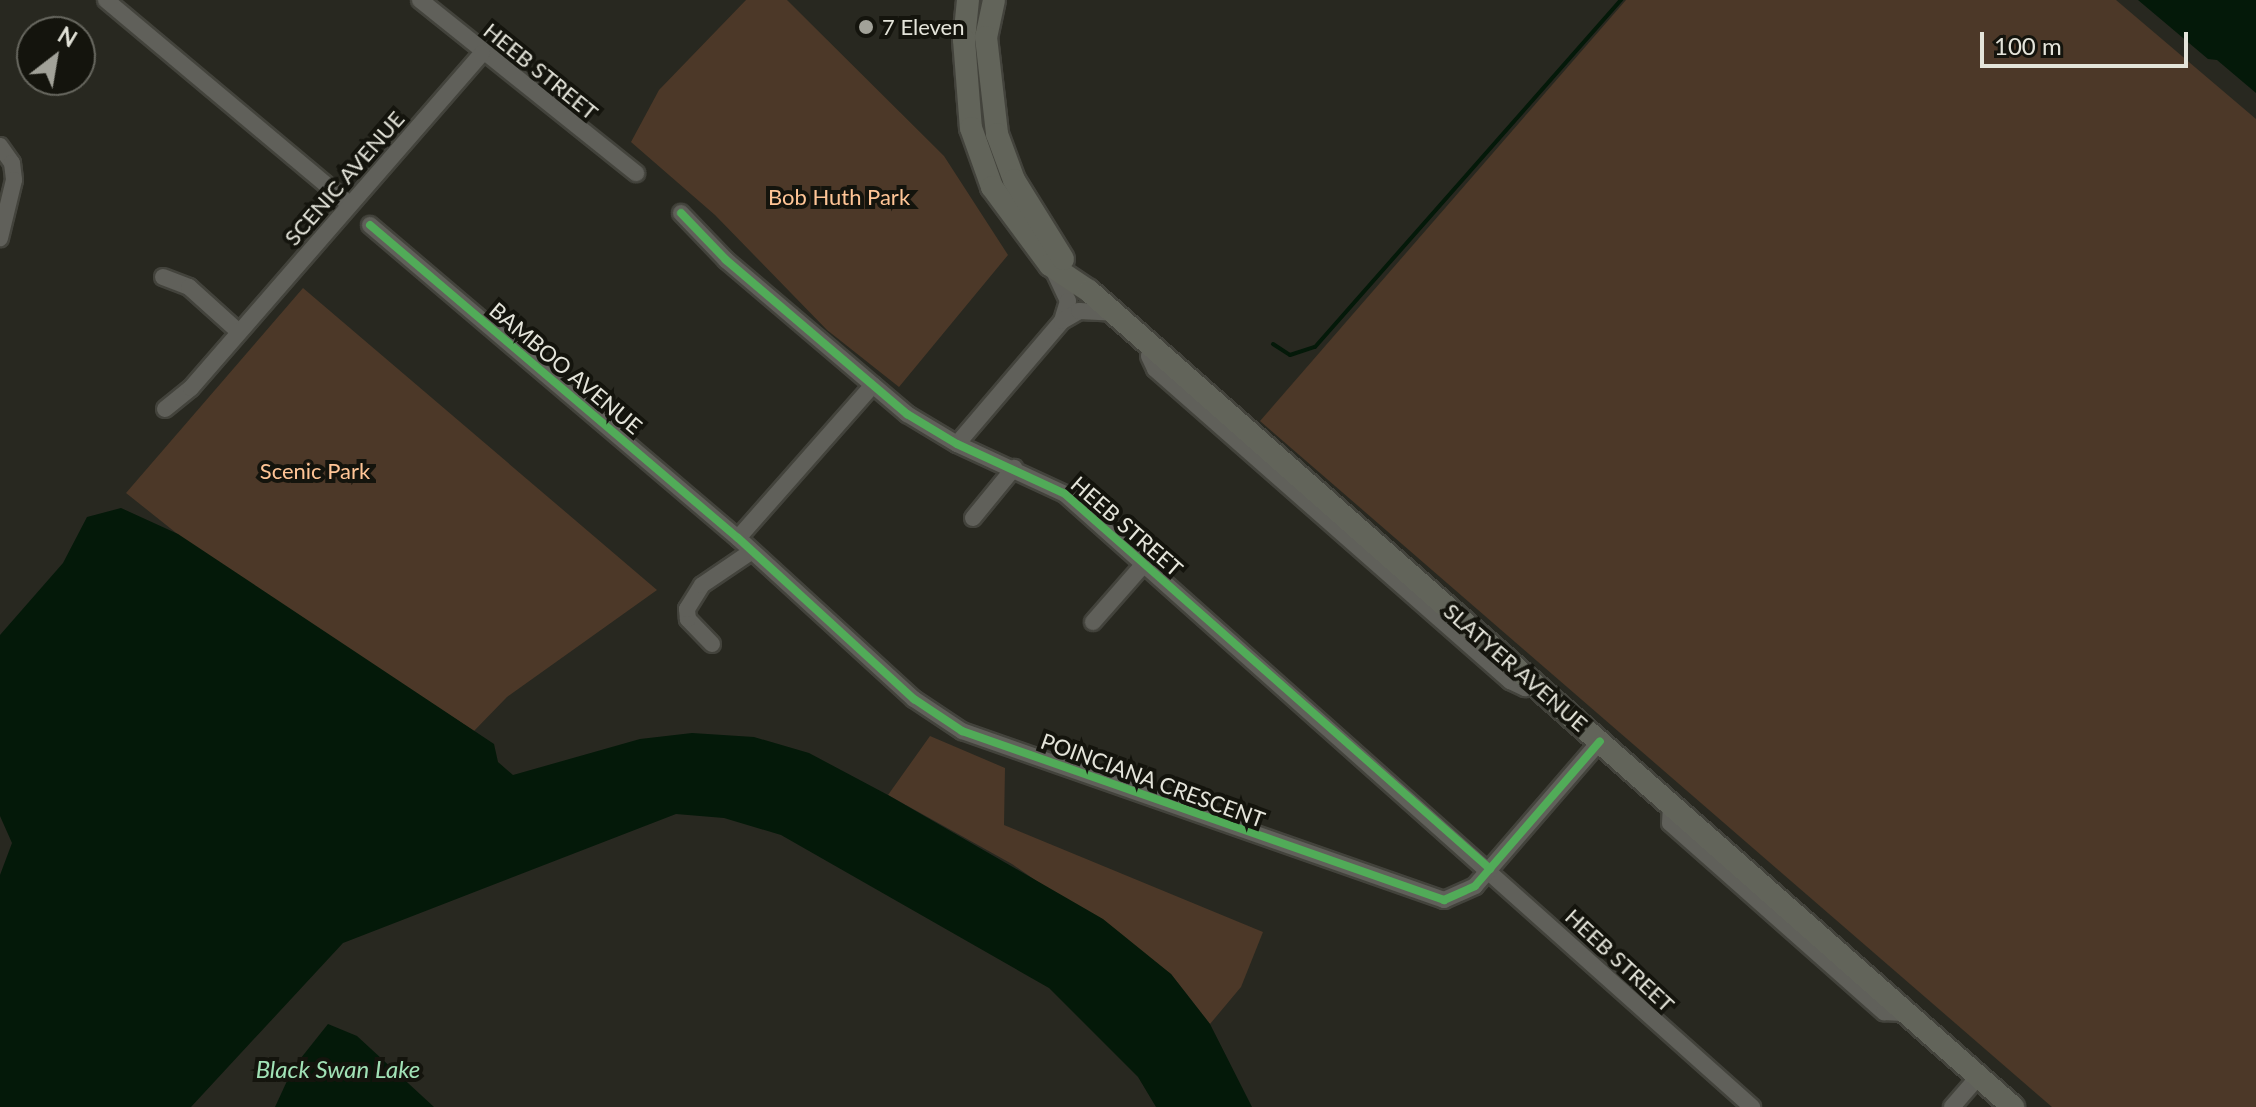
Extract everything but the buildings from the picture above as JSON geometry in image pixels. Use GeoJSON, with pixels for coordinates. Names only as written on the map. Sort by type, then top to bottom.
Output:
{"type":"FeatureCollection","features":[{"type":"Feature","properties":{"kind":"main road","name":"SLATYER AVENUE"},"geometry":{"type":"LineString","coordinates":[[968,0],[964,40],[971,128],[992,187],[1050,265],[1089,291],[2013,1107]]}},
{"type":"Feature","properties":{"kind":"main road","name":"SLATYER AVENUE"},"geometry":{"type":"LineString","coordinates":[[994,0],[986,37],[997,134],[1014,180],[1046,239],[1089,291]]}},
{"type":"Feature","properties":{"kind":"street"},"geometry":{"type":"LineString","coordinates":[[106,0],[349,204]]}},
{"type":"Feature","properties":{"kind":"street","name":"HEEB STREET"},"geometry":{"type":"LineString","coordinates":[[428,2],[482,53],[636,173]]}},
{"type":"Feature","properties":{"kind":"street","name":"SCENIC AVENUE"},"geometry":{"type":"LineString","coordinates":[[165,409],[191,388],[482,53]]}},
{"type":"Feature","properties":{"kind":"street"},"geometry":{"type":"LineString","coordinates":[[0,146],[12,163],[14,180],[0,238]]}},
{"type":"Feature","properties":{"kind":"street","name":"HEEB STREET"},"geometry":{"type":"LineString","coordinates":[[681,213],[726,260],[907,414],[957,444],[1065,494],[1490,869],[1752,1107]]}},
{"type":"Feature","properties":{"kind":"street","name":"BAMBOO AVENUE"},"geometry":{"type":"LineString","coordinates":[[370,225],[738,538]]}},
{"type":"Feature","properties":{"kind":"street"},"geometry":{"type":"LineString","coordinates":[[1050,265],[1068,301],[1062,321]]}},
{"type":"Feature","properties":{"kind":"street"},"geometry":{"type":"LineString","coordinates":[[163,277],[189,287],[239,332]]}},
{"type":"Feature","properties":{"kind":"street"},"geometry":{"type":"LineString","coordinates":[[957,444],[1062,321],[1079,311],[1114,313]]}},
{"type":"Feature","properties":{"kind":"street"},"geometry":{"type":"LineString","coordinates":[[738,538],[873,385]]}},
{"type":"Feature","properties":{"kind":"street"},"geometry":{"type":"LineString","coordinates":[[973,518],[1014,468]]}},
{"type":"Feature","properties":{"kind":"street","name":"POINCIANA CRESCENT"},"geometry":{"type":"LineString","coordinates":[[738,538],[914,699],[962,731],[1428,898],[1463,895],[1490,869],[1600,741]]}},
{"type":"Feature","properties":{"kind":"street"},"geometry":{"type":"LineString","coordinates":[[712,644],[688,619],[687,609],[702,585],[752,551]]}},
{"type":"Feature","properties":{"kind":"street"},"geometry":{"type":"LineString","coordinates":[[1093,622],[1144,564]]}},
{"type":"Feature","properties":{"kind":"street"},"geometry":{"type":"LineString","coordinates":[[1952,1107],[1978,1077]]}},
{"type":"Feature","properties":{"kind":"green space","name":"Bob Huth Park"},"geometry":{"type":"Polygon","coordinates":[[[746,0],[787,0],[944,156],[1008,255],[899,387],[827,330],[715,215],[631,142],[659,90],[746,0]]]}},
{"type":"Feature","properties":{"kind":"green space"},"geometry":{"type":"Polygon","coordinates":[[[1626,0],[2116,0],[2256,119],[2256,1107],[2052,1107],[1260,421],[1626,0]]]}},
{"type":"Feature","properties":{"kind":"green space","name":"Scenic Park"},"geometry":{"type":"Polygon","coordinates":[[[303,288],[657,590],[507,697],[474,731],[200,552],[126,493],[303,288]]]}},
{"type":"Feature","properties":{"kind":"green space"},"geometry":{"type":"Polygon","coordinates":[[[930,736],[1005,768],[1004,825],[1263,932],[1241,987],[1210,1024],[1171,974],[1012,864],[888,795],[930,736]]]}},
{"type":"Feature","properties":{"kind":"water"},"geometry":{"type":"Polygon","coordinates":[[[2138,0],[2256,0],[2256,93],[2217,60],[2208,59],[2138,0]]]}},
{"type":"Feature","properties":{"kind":"water"},"geometry":{"type":"Polygon","coordinates":[[[121,508],[178,534],[494,744],[498,762],[513,775],[640,739],[692,733],[754,737],[809,753],[1103,919],[1171,974],[1210,1024],[1252,1107],[1156,1107],[1138,1077],[1049,988],[781,835],[724,818],[676,814],[343,943],[191,1107],[0,1107],[0,875],[12,843],[0,816],[0,635],[63,563],[87,517],[121,508]]]}},
{"type":"Feature","properties":{"kind":"water","name":"Black Swan Lake"},"geometry":{"type":"Polygon","coordinates":[[[328,1024],[357,1036],[434,1107],[275,1107],[293,1068],[328,1024]]]}},
{"type":"Feature","properties":{"kind":"waterway"},"geometry":{"type":"LineString","coordinates":[[1273,344],[1290,355],[1315,347],[1621,0]]}},
{"type":"Feature","properties":{"kind":"cycle path"},"geometry":{"type":"LineString","coordinates":[[681,213],[726,260],[907,414],[957,444],[1065,494],[1490,869]]}},
{"type":"Feature","properties":{"kind":"cycle path"},"geometry":{"type":"LineString","coordinates":[[370,225],[738,538],[914,699],[962,731],[1444,900],[1475,886],[1600,741]]}},
{"type":"Feature","properties":{"kind":"place","name":"7 Eleven"},"geometry":{"type":"Point","coordinates":[866,27]}}]}
